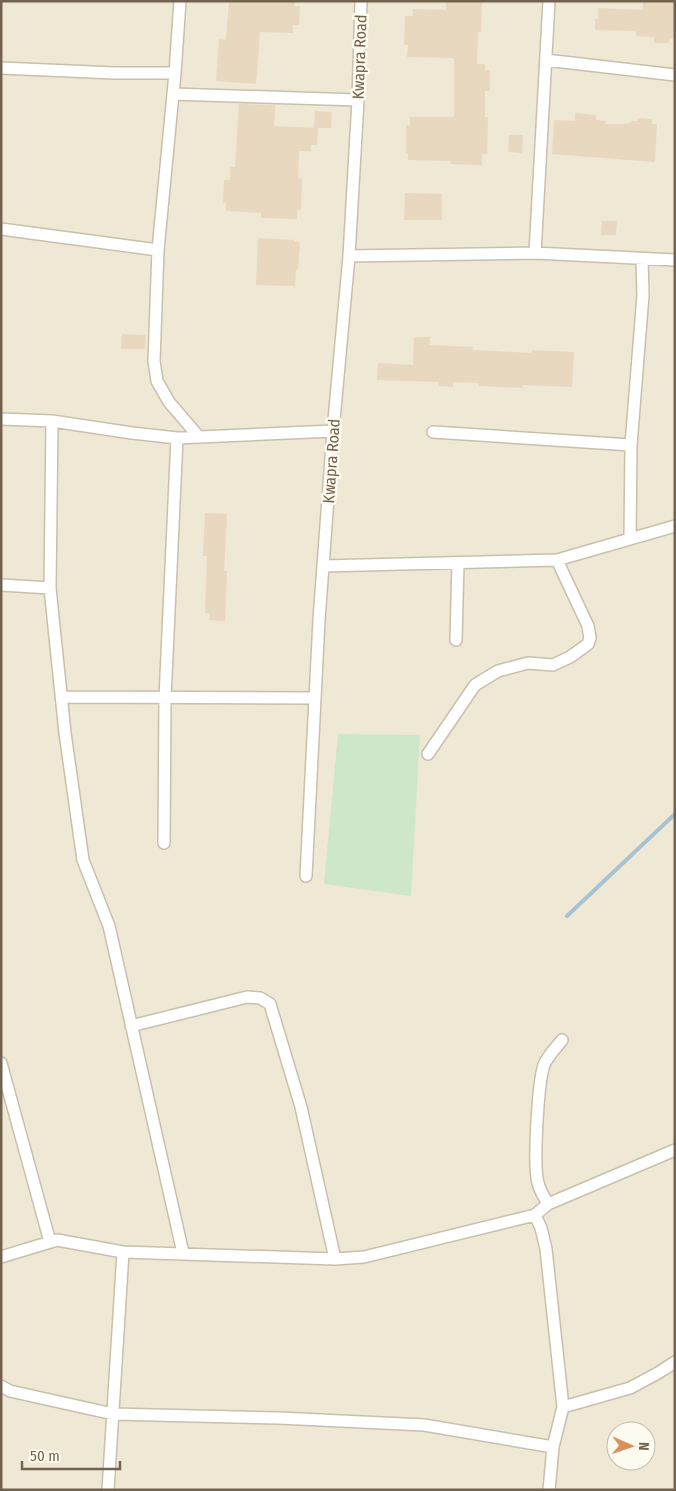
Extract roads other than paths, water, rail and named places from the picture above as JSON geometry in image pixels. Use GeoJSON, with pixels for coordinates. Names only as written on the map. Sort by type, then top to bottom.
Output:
{"type":"FeatureCollection","features":[{"type":"Feature","properties":{"kind":"street"},"geometry":{"type":"LineString","coordinates":[[180,1],[158,250],[154,361],[157,381],[169,402],[199,437]]}},
{"type":"Feature","properties":{"kind":"street","name":"Kwapra Road"},"geometry":{"type":"LineString","coordinates":[[306,876],[315,698],[333,431],[349,256],[358,100],[361,1]]}},
{"type":"Feature","properties":{"kind":"street"},"geometry":{"type":"LineString","coordinates":[[535,253],[549,1]]}},
{"type":"Feature","properties":{"kind":"street"},"geometry":{"type":"LineString","coordinates":[[546,60],[675,75]]}},
{"type":"Feature","properties":{"kind":"street"},"geometry":{"type":"LineString","coordinates":[[1,68],[114,73],[175,73]]}},
{"type":"Feature","properties":{"kind":"street"},"geometry":{"type":"LineString","coordinates":[[173,94],[358,100]]}},
{"type":"Feature","properties":{"kind":"street"},"geometry":{"type":"LineString","coordinates":[[1,229],[158,250]]}},
{"type":"Feature","properties":{"kind":"street"},"geometry":{"type":"LineString","coordinates":[[349,256],[535,253],[675,260]]}},
{"type":"Feature","properties":{"kind":"street"},"geometry":{"type":"LineString","coordinates":[[630,538],[631,444],[643,296],[642,259]]}},
{"type":"Feature","properties":{"kind":"street"},"geometry":{"type":"LineString","coordinates":[[1,419],[52,421],[177,438],[333,431]]}},
{"type":"Feature","properties":{"kind":"street"},"geometry":{"type":"LineString","coordinates":[[52,421],[50,588],[65,733],[83,860],[109,926],[183,1252]]}},
{"type":"Feature","properties":{"kind":"street"},"geometry":{"type":"LineString","coordinates":[[433,432],[631,444]]}},
{"type":"Feature","properties":{"kind":"street"},"geometry":{"type":"LineString","coordinates":[[164,843],[165,698],[177,438]]}},
{"type":"Feature","properties":{"kind":"street"},"geometry":{"type":"LineString","coordinates":[[324,566],[557,560],[675,526]]}},
{"type":"Feature","properties":{"kind":"street"},"geometry":{"type":"LineString","coordinates":[[428,754],[474,685],[498,671],[528,663],[553,666],[588,644],[590,638],[588,626],[557,560]]}},
{"type":"Feature","properties":{"kind":"street"},"geometry":{"type":"LineString","coordinates":[[456,640],[458,563]]}},
{"type":"Feature","properties":{"kind":"street"},"geometry":{"type":"LineString","coordinates":[[1,585],[50,588]]}},
{"type":"Feature","properties":{"kind":"street"},"geometry":{"type":"LineString","coordinates":[[62,698],[315,698]]}},
{"type":"Feature","properties":{"kind":"street"},"geometry":{"type":"LineString","coordinates":[[131,1026],[248,997],[260,998],[270,1004],[301,1107],[335,1259]]}},
{"type":"Feature","properties":{"kind":"street"},"geometry":{"type":"LineString","coordinates":[[548,1204],[538,1183],[536,1172],[538,1109],[543,1067],[562,1040]]}},
{"type":"Feature","properties":{"kind":"street"},"geometry":{"type":"LineString","coordinates":[[1,1063],[50,1242]]}},
{"type":"Feature","properties":{"kind":"street"},"geometry":{"type":"LineString","coordinates":[[1,1257],[57,1240],[123,1252],[183,1252],[335,1259],[364,1257],[535,1215],[548,1204],[675,1150]]}},
{"type":"Feature","properties":{"kind":"street"},"geometry":{"type":"LineString","coordinates":[[535,1215],[541,1228],[546,1249],[564,1407],[553,1447],[549,1490]]}},
{"type":"Feature","properties":{"kind":"street"},"geometry":{"type":"LineString","coordinates":[[108,1490],[123,1252]]}},
{"type":"Feature","properties":{"kind":"street"},"geometry":{"type":"LineString","coordinates":[[564,1407],[630,1388],[675,1362]]}},
{"type":"Feature","properties":{"kind":"street"},"geometry":{"type":"LineString","coordinates":[[1,1386],[10,1391],[113,1414],[279,1418],[424,1425],[553,1447]]}},
{"type":"Feature","properties":{"kind":"waterway"},"geometry":{"type":"LineString","coordinates":[[567,916],[675,814]]}}]}
